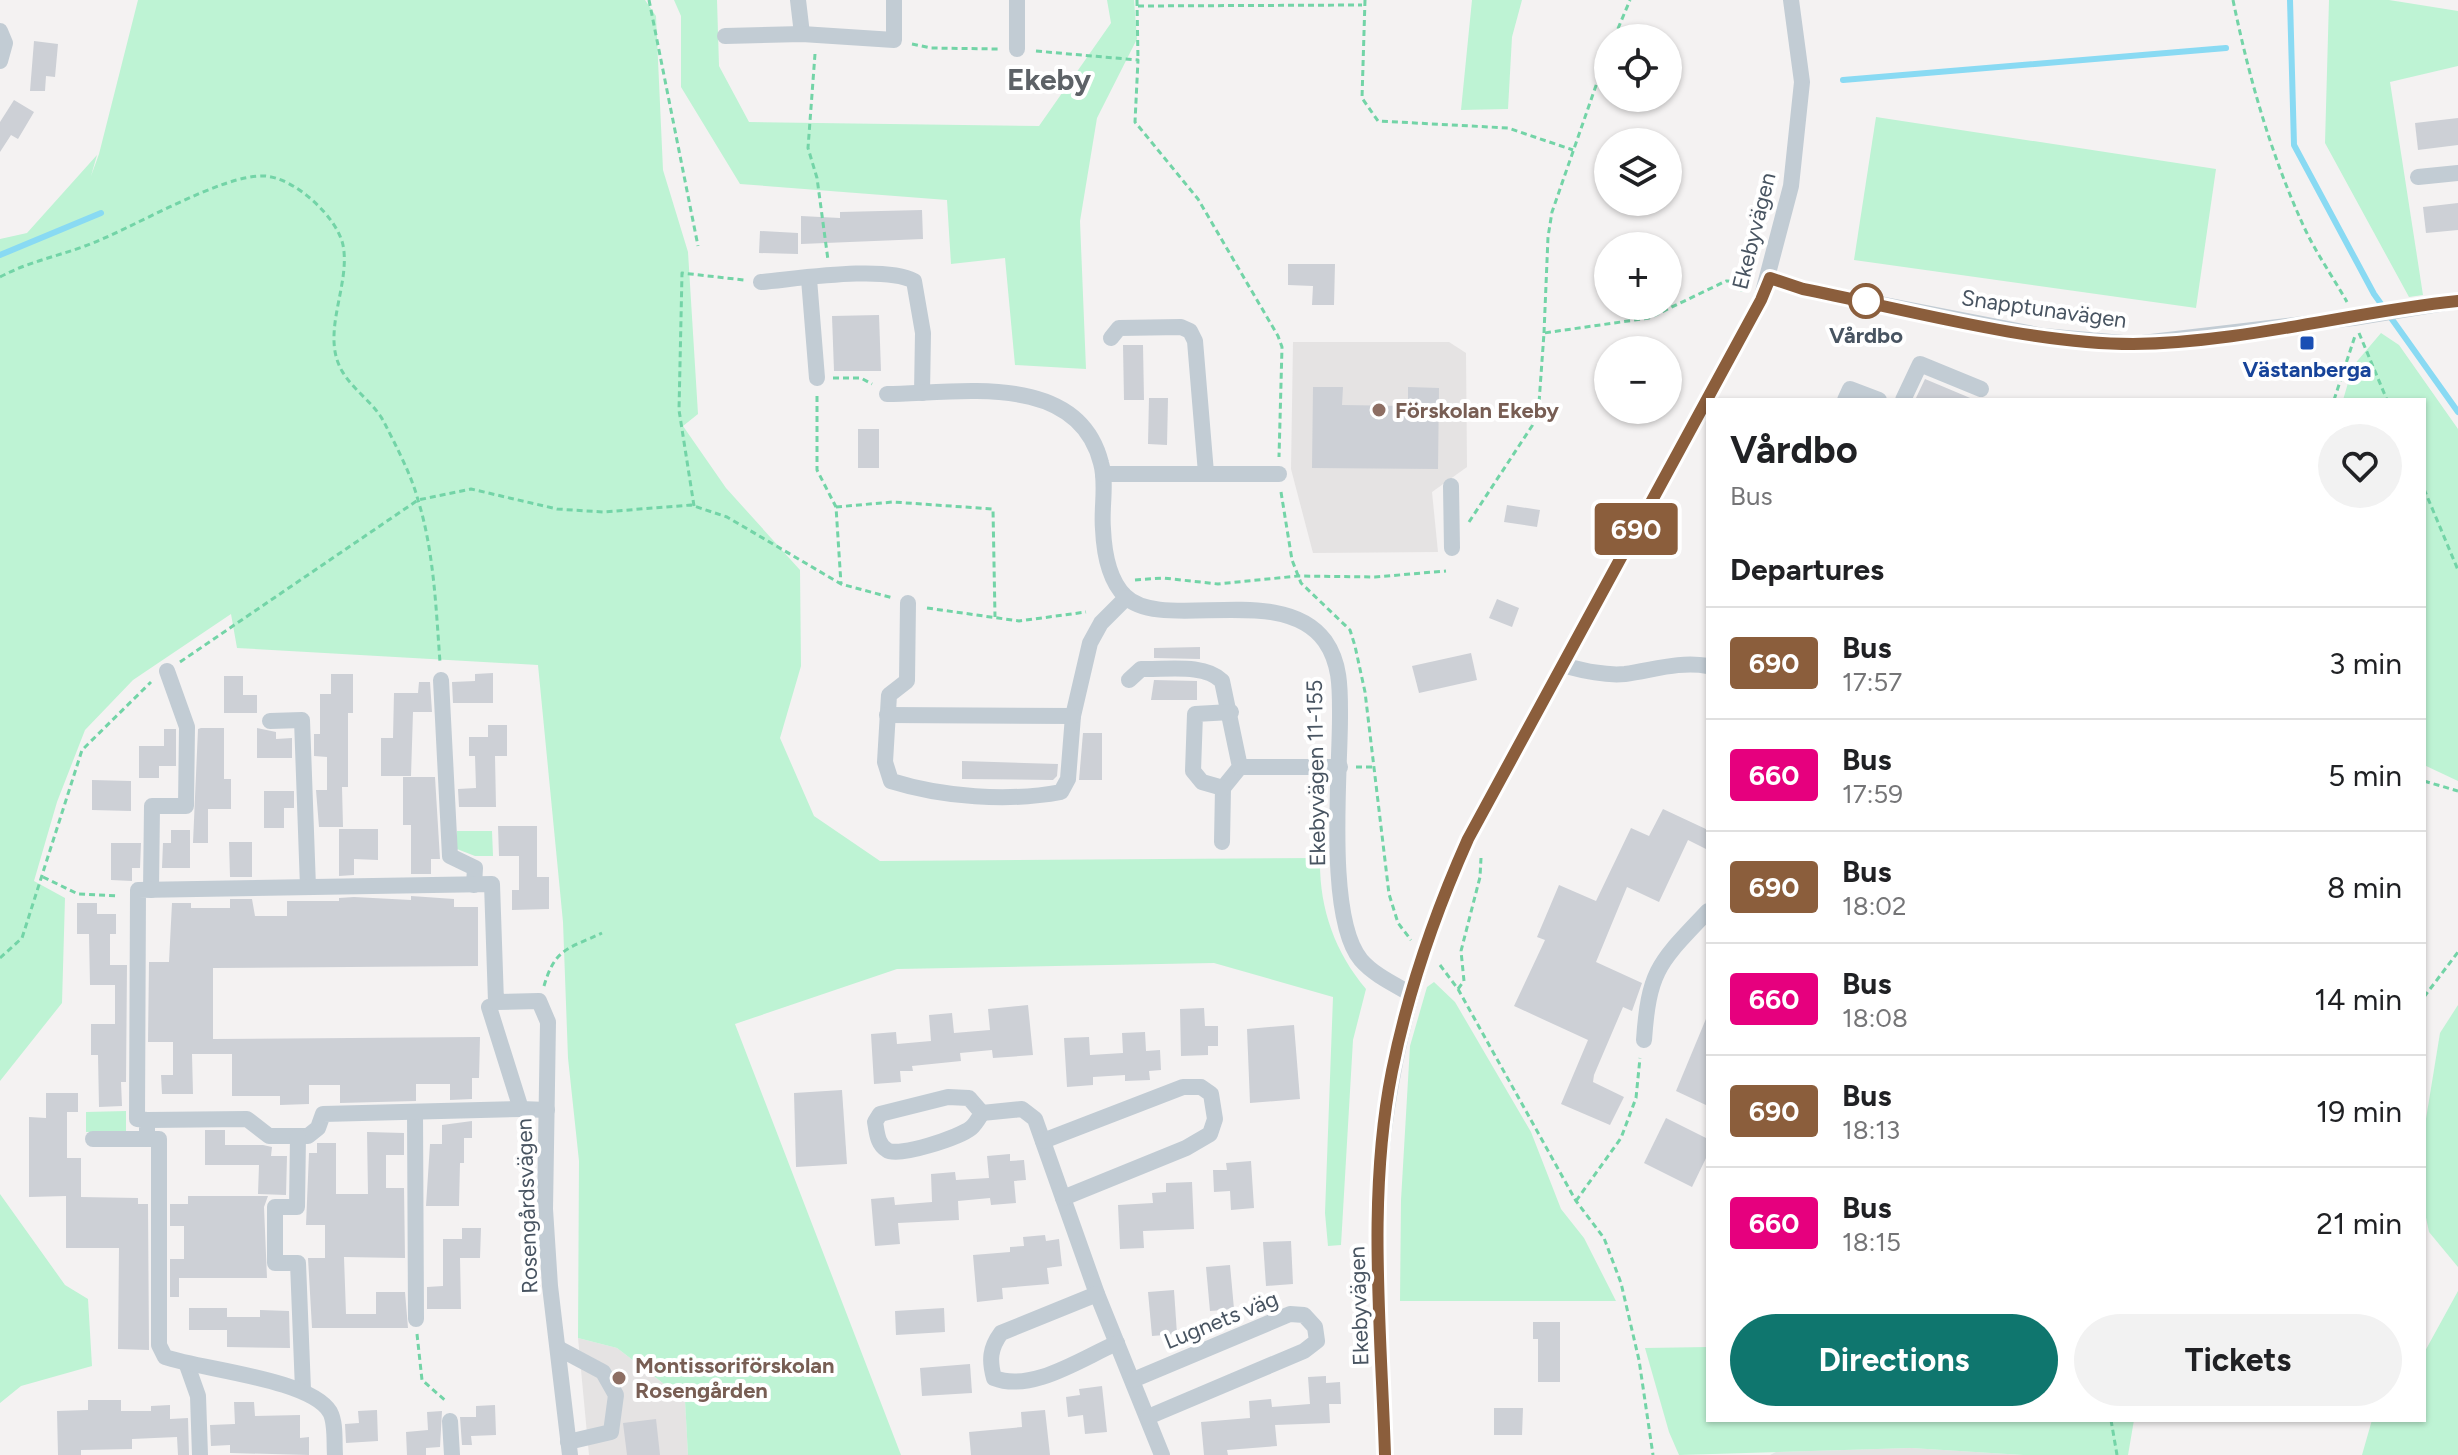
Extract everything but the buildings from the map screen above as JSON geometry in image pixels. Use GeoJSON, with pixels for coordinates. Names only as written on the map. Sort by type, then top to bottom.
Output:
{"type":"FeatureCollection","features":[{"type":"Feature","properties":{"kind":"street"},"geometry":{"type":"LineString","coordinates":[[798,0],[809,34]]}},
{"type":"Feature","properties":{"kind":"street"},"geometry":{"type":"LineString","coordinates":[[725,36],[809,34],[894,40],[894,0]]}},
{"type":"Feature","properties":{"kind":"street"},"geometry":{"type":"LineString","coordinates":[[1017,0],[1017,49]]}},
{"type":"Feature","properties":{"kind":"street","name":"Ekebyvägen"},"geometry":{"type":"LineString","coordinates":[[1707,398],[1770,278],[1791,186],[1802,82],[1791,0]]}},
{"type":"Feature","properties":{"kind":"street"},"geometry":{"type":"LineString","coordinates":[[0,31],[5,43],[0,61]]}},
{"type":"Feature","properties":{"kind":"street"},"geometry":{"type":"LineString","coordinates":[[2418,177],[2458,173]]}},
{"type":"Feature","properties":{"kind":"street"},"geometry":{"type":"LineString","coordinates":[[761,282],[830,275],[903,275],[914,281],[923,333],[922,393]]}},
{"type":"Feature","properties":{"kind":"street","name":"Snapptunavägen"},"geometry":{"type":"LineString","coordinates":[[1770,278],[1835,295],[2085,341],[2134,344],[2353,318],[2458,301]]}},
{"type":"Feature","properties":{"kind":"street"},"geometry":{"type":"LineString","coordinates":[[809,279],[817,378]]}},
{"type":"Feature","properties":{"kind":"street"},"geometry":{"type":"LineString","coordinates":[[1111,338],[1119,328],[1181,327],[1190,331],[1195,341],[1206,473]]}},
{"type":"Feature","properties":{"kind":"street"},"geometry":{"type":"LineString","coordinates":[[1904,398],[1920,364],[1981,389]]}},
{"type":"Feature","properties":{"kind":"street"},"geometry":{"type":"LineString","coordinates":[[1846,398],[1850,389],[1874,398]]}},
{"type":"Feature","properties":{"kind":"street"},"geometry":{"type":"LineString","coordinates":[[887,394],[990,392],[1040,397],[1072,413],[1092,435],[1103,474],[1105,559],[1123,593],[1090,643],[1073,716],[1068,779],[1061,792],[1044,795],[953,794],[891,781],[885,762],[887,715],[889,695],[907,681],[908,603]]}},
{"type":"Feature","properties":{"kind":"street","name":"Ekebyvägen"},"geometry":{"type":"LineString","coordinates":[[1385,1455],[1378,1201],[1392,1071],[1411,994],[1443,894],[1468,839],[1706,400]]}},
{"type":"Feature","properties":{"kind":"street"},"geometry":{"type":"LineString","coordinates":[[1103,474],[1279,474]]}},
{"type":"Feature","properties":{"kind":"street"},"geometry":{"type":"LineString","coordinates":[[1451,486],[1452,548]]}},
{"type":"Feature","properties":{"kind":"street","name":"Ekebyvägen 11-155"},"geometry":{"type":"LineString","coordinates":[[1123,593],[1144,605],[1175,609],[1276,611],[1304,623],[1324,639],[1339,678],[1339,895],[1347,933],[1361,959],[1379,975],[1411,994]]}},
{"type":"Feature","properties":{"kind":"street"},"geometry":{"type":"LineString","coordinates":[[1562,665],[1593,673],[1623,674],[1690,663],[1706,666]]}},
{"type":"Feature","properties":{"kind":"street"},"geometry":{"type":"LineString","coordinates":[[1129,680],[1141,669],[1209,672],[1222,681],[1231,712],[1240,767],[1223,788],[1222,842]]}},
{"type":"Feature","properties":{"kind":"street"},"geometry":{"type":"LineString","coordinates":[[167,671],[187,727],[186,806],[152,806],[144,893],[137,1119],[247,1119],[269,1136],[298,1136],[314,1132],[323,1114],[547,1110]]}},
{"type":"Feature","properties":{"kind":"street"},"geometry":{"type":"LineString","coordinates":[[441,680],[450,856],[475,868],[474,885]]}},
{"type":"Feature","properties":{"kind":"street"},"geometry":{"type":"LineString","coordinates":[[1223,788],[1202,782],[1193,771],[1195,714],[1231,712]]}},
{"type":"Feature","properties":{"kind":"street"},"geometry":{"type":"LineString","coordinates":[[887,715],[1073,716]]}},
{"type":"Feature","properties":{"kind":"street"},"geometry":{"type":"LineString","coordinates":[[270,721],[302,720],[308,887]]}},
{"type":"Feature","properties":{"kind":"street"},"geometry":{"type":"LineString","coordinates":[[1240,767],[1340,767]]}},
{"type":"Feature","properties":{"kind":"street"},"geometry":{"type":"LineString","coordinates":[[144,893],[492,884],[492,1004],[521,1109]]}},
{"type":"Feature","properties":{"kind":"street"},"geometry":{"type":"LineString","coordinates":[[1644,1040],[1648,993],[1662,960],[1706,913]]}},
{"type":"Feature","properties":{"kind":"street"},"geometry":{"type":"LineString","coordinates":[[492,1004],[539,1001]]}},
{"type":"Feature","properties":{"kind":"street","name":"Rosengårdsvägen"},"geometry":{"type":"LineString","coordinates":[[539,1001],[548,1022],[545,1209],[569,1449]]}},
{"type":"Feature","properties":{"kind":"street"},"geometry":{"type":"LineString","coordinates":[[1043,1141],[1183,1087],[1201,1087],[1211,1094],[1215,1119],[1210,1134],[1172,1154],[1063,1198]]}},
{"type":"Feature","properties":{"kind":"street"},"geometry":{"type":"LineString","coordinates":[[948,1097],[969,1098],[982,1113],[972,1128],[948,1140],[898,1152],[887,1151],[882,1145],[875,1122],[880,1114],[948,1097]]}},
{"type":"Feature","properties":{"kind":"street"},"geometry":{"type":"LineString","coordinates":[[982,1113],[1022,1109],[1035,1119],[1097,1294],[1162,1455]]}},
{"type":"Feature","properties":{"kind":"street"},"geometry":{"type":"LineString","coordinates":[[415,1112],[416,1319]]}},
{"type":"Feature","properties":{"kind":"street"},"geometry":{"type":"LineString","coordinates":[[147,1120],[147,1139]]}},
{"type":"Feature","properties":{"kind":"street"},"geometry":{"type":"LineString","coordinates":[[298,1136],[297,1207],[275,1207],[275,1263],[298,1263],[303,1390]]}},
{"type":"Feature","properties":{"kind":"street"},"geometry":{"type":"LineString","coordinates":[[93,1139],[159,1139],[159,1345],[165,1357],[187,1365],[303,1390],[322,1403],[333,1418],[335,1455]]}},
{"type":"Feature","properties":{"kind":"street"},"geometry":{"type":"LineString","coordinates":[[1097,1294],[1001,1333],[992,1346],[990,1364],[994,1378],[1009,1384],[1029,1382],[1117,1343]]}},
{"type":"Feature","properties":{"kind":"street","name":"Lugnets väg"},"geometry":{"type":"LineString","coordinates":[[1133,1380],[1290,1314],[1304,1315],[1315,1327],[1317,1341],[1304,1351],[1148,1417]]}},
{"type":"Feature","properties":{"kind":"street"},"geometry":{"type":"LineString","coordinates":[[558,1348],[603,1372],[616,1395],[611,1432],[569,1449]]}},
{"type":"Feature","properties":{"kind":"street"},"geometry":{"type":"LineString","coordinates":[[187,1365],[198,1396],[200,1455]]}},
{"type":"Feature","properties":{"kind":"street"},"geometry":{"type":"LineString","coordinates":[[450,1421],[452,1455]]}},
{"type":"Feature","properties":{"kind":"path"},"geometry":{"type":"LineString","coordinates":[[649,0],[698,246]]}},
{"type":"Feature","properties":{"kind":"path"},"geometry":{"type":"LineString","coordinates":[[1137,0],[1135,122],[1198,199],[1282,347],[1279,474],[1292,560],[1298,576],[1350,630],[1365,692],[1389,894],[1398,923],[1411,940]]}},
{"type":"Feature","properties":{"kind":"path"},"geometry":{"type":"LineString","coordinates":[[1365,0],[1362,5],[1362,98],[1378,121],[1508,128],[1573,150]]}},
{"type":"Feature","properties":{"kind":"path"},"geometry":{"type":"LineString","coordinates":[[1620,24],[1630,0]]}},
{"type":"Feature","properties":{"kind":"path"},"geometry":{"type":"LineString","coordinates":[[2233,0],[2247,70],[2305,228],[2353,318],[2386,398]]}},
{"type":"Feature","properties":{"kind":"path"},"geometry":{"type":"LineString","coordinates":[[1138,6],[1286,2],[1362,5]]}},
{"type":"Feature","properties":{"kind":"path"},"geometry":{"type":"LineString","coordinates":[[809,34],[814,100],[808,148],[817,178],[830,275]]}},
{"type":"Feature","properties":{"kind":"path"},"geometry":{"type":"LineString","coordinates":[[894,40],[931,48],[1017,49],[1138,60]]}},
{"type":"Feature","properties":{"kind":"path"},"geometry":{"type":"LineString","coordinates":[[1468,523],[1532,426],[1539,403],[1548,237],[1594,91]]}},
{"type":"Feature","properties":{"kind":"path"},"geometry":{"type":"LineString","coordinates":[[0,277],[30,261],[86,246],[175,205],[245,179],[265,176],[287,183],[336,227],[344,247],[336,353],[342,371],[383,419],[418,500],[436,598],[441,680]]}},
{"type":"Feature","properties":{"kind":"path"},"geometry":{"type":"LineString","coordinates":[[694,506],[679,410],[682,273],[761,282]]}},
{"type":"Feature","properties":{"kind":"path"},"geometry":{"type":"LineString","coordinates":[[1544,333],[1649,318],[1726,281],[1742,282],[1739,310],[1752,315]]}},
{"type":"Feature","properties":{"kind":"path"},"geometry":{"type":"LineString","coordinates":[[2335,398],[2355,338],[2353,318]]}},
{"type":"Feature","properties":{"kind":"path"},"geometry":{"type":"LineString","coordinates":[[841,584],[836,507],[817,470],[817,378],[861,378],[887,394]]}},
{"type":"Feature","properties":{"kind":"path"},"geometry":{"type":"LineString","coordinates":[[0,958],[22,938],[43,877],[69,782],[82,750],[144,686],[418,500],[471,489],[557,509],[588,511],[694,506],[727,517],[841,584],[908,603],[1019,621],[1089,612]]}},
{"type":"Feature","properties":{"kind":"path"},"geometry":{"type":"LineString","coordinates":[[2426,494],[2458,570]]}},
{"type":"Feature","properties":{"kind":"path"},"geometry":{"type":"LineString","coordinates":[[836,507],[893,502],[993,509],[995,618]]}},
{"type":"Feature","properties":{"kind":"path"},"geometry":{"type":"LineString","coordinates":[[1123,593],[1132,580],[1163,578],[1205,584],[1298,576],[1375,577],[1446,571]]}},
{"type":"Feature","properties":{"kind":"path"},"geometry":{"type":"LineString","coordinates":[[2426,782],[2458,791]]}},
{"type":"Feature","properties":{"kind":"path"},"geometry":{"type":"LineString","coordinates":[[43,877],[78,894],[144,893]]}},
{"type":"Feature","properties":{"kind":"path"},"geometry":{"type":"LineString","coordinates":[[539,1001],[551,962],[564,950],[602,933]]}},
{"type":"Feature","properties":{"kind":"path"},"geometry":{"type":"LineString","coordinates":[[2426,994],[2458,952]]}},
{"type":"Feature","properties":{"kind":"path"},"geometry":{"type":"LineString","coordinates":[[1437,962],[1458,989],[1576,1201],[1604,1238],[1621,1283],[1639,1360],[1653,1455]]}},
{"type":"Feature","properties":{"kind":"path"},"geometry":{"type":"LineString","coordinates":[[1576,1201],[1621,1138],[1636,1098],[1644,1040]]}},
{"type":"Feature","properties":{"kind":"path"},"geometry":{"type":"LineString","coordinates":[[416,1319],[422,1380],[444,1395],[450,1421]]}},
{"type":"Feature","properties":{"kind":"path"},"geometry":{"type":"LineString","coordinates":[[2111,1422],[2117,1455]]}},
{"type":"Feature","properties":{"kind":"shaded area","name":"Förskolan Ekeby"},"geometry":{"type":"Polygon","coordinates":[[[1293,342],[1449,342],[1466,353],[1467,467],[1432,492],[1438,552],[1313,553],[1291,469],[1293,342]]]}},
{"type":"Feature","properties":{"kind":"shaded area","name":"Montissoriförskolan Rosengården"},"geometry":{"type":"Polygon","coordinates":[[[578,1338],[617,1348],[685,1400],[688,1455],[589,1455],[578,1338]]]}},
{"type":"Feature","properties":{"kind":"shaded area"},"geometry":{"type":"Polygon","coordinates":[[[1911,1448],[2023,1455],[1770,1455],[1776,1452],[1911,1448]]]}},
{"type":"Feature","properties":{"kind":"green space"},"geometry":{"type":"Polygon","coordinates":[[[138,0],[645,0],[656,16],[663,170],[688,252],[698,414],[683,426],[726,488],[800,570],[801,666],[780,738],[814,816],[880,861],[1320,858],[1322,894],[1331,928],[1345,959],[1366,989],[1353,1040],[1341,1245],[1328,1246],[1325,1213],[1333,997],[1214,963],[897,969],[735,1024],[901,1455],[688,1455],[685,1400],[617,1348],[578,1338],[579,1161],[568,1058],[563,922],[538,665],[237,648],[231,614],[133,680],[85,730],[57,802],[34,881],[65,898],[62,1003],[0,1081],[0,239],[27,233],[97,155],[91,176],[99,154],[138,0]]]}},
{"type":"Feature","properties":{"kind":"green space"},"geometry":{"type":"Polygon","coordinates":[[[674,0],[717,0],[719,66],[749,122],[1039,126],[1111,23],[1107,0],[1134,0],[1137,39],[1097,118],[1080,221],[1086,369],[1015,365],[1005,258],[951,264],[947,200],[740,184],[681,87],[681,16],[674,0]]]}},
{"type":"Feature","properties":{"kind":"green space"},"geometry":{"type":"Polygon","coordinates":[[[1472,0],[1522,0],[1512,37],[1508,109],[1461,110],[1472,0]]]}},
{"type":"Feature","properties":{"kind":"green space"},"geometry":{"type":"Polygon","coordinates":[[[2329,0],[2389,0],[2458,11],[2458,66],[2390,82],[2423,295],[2409,297],[2325,143],[2329,0]]]}},
{"type":"Feature","properties":{"kind":"green space"},"geometry":{"type":"Polygon","coordinates":[[[1876,117],[2216,169],[2196,308],[1854,260],[1876,117]]]}},
{"type":"Feature","properties":{"kind":"green space"},"geometry":{"type":"Polygon","coordinates":[[[2381,333],[2399,345],[2458,429],[2458,781],[2426,766],[2426,398],[2344,398],[2353,366],[2381,333]]]}},
{"type":"Feature","properties":{"kind":"green space"},"geometry":{"type":"Polygon","coordinates":[[[457,831],[492,831],[493,856],[475,856],[457,849],[457,831]]]}},
{"type":"Feature","properties":{"kind":"green space"},"geometry":{"type":"Polygon","coordinates":[[[1434,982],[1455,1002],[1531,1132],[1561,1209],[1584,1238],[1616,1301],[1400,1301],[1401,1200],[1410,1046],[1427,987],[1434,982]]]}},
{"type":"Feature","properties":{"kind":"green space"},"geometry":{"type":"Polygon","coordinates":[[[2458,1005],[2458,1267],[2429,1232],[2426,1218],[2426,1119],[2440,1033],[2458,1005]]]}},
{"type":"Feature","properties":{"kind":"green space"},"geometry":{"type":"Polygon","coordinates":[[[126,1111],[126,1132],[86,1132],[86,1112],[126,1111]]]}},
{"type":"Feature","properties":{"kind":"green space"},"geometry":{"type":"Polygon","coordinates":[[[0,1194],[65,1285],[88,1299],[92,1366],[21,1386],[0,1403],[0,1194]]]}},
{"type":"Feature","properties":{"kind":"green space"},"geometry":{"type":"Polygon","coordinates":[[[2458,1291],[2458,1455],[2362,1455],[2371,1422],[2426,1422],[2426,1349],[2458,1291]]]}},
{"type":"Feature","properties":{"kind":"green space"},"geometry":{"type":"Polygon","coordinates":[[[1706,1347],[1706,1422],[2134,1422],[2128,1455],[2023,1455],[1911,1448],[1679,1455],[1669,1432],[1645,1348],[1706,1347]]]}},
{"type":"Feature","properties":{"kind":"waterway"},"geometry":{"type":"LineString","coordinates":[[2290,0],[2294,145],[2374,294],[2458,412]]}},
{"type":"Feature","properties":{"kind":"waterway"},"geometry":{"type":"LineString","coordinates":[[1843,80],[2226,48]]}},
{"type":"Feature","properties":{"kind":"waterway"},"geometry":{"type":"LineString","coordinates":[[0,255],[101,213]]}},
{"type":"Feature","properties":{"kind":"bus line","name":"690"},"geometry":{"type":"LineString","coordinates":[[1707,398],[1770,278],[1803,289],[2043,336],[2134,344],[2353,318],[2458,301]]}},
{"type":"Feature","properties":{"kind":"bus line","name":"690"},"geometry":{"type":"LineString","coordinates":[[1385,1455],[1378,1201],[1392,1071],[1411,994],[1443,894],[1468,839],[1706,400]]}},
{"type":"Feature","properties":{"kind":"place","name":"Vårdbo"},"geometry":{"type":"Point","coordinates":[1866,301]}},
{"type":"Feature","properties":{"kind":"place","name":"Västanberga"},"geometry":{"type":"Point","coordinates":[2307,343]}},
{"type":"Feature","properties":{"kind":"place","name":"Förskolan Ekeby"},"geometry":{"type":"Point","coordinates":[1379,410]}},
{"type":"Feature","properties":{"kind":"place","name":"Montissoriförskolan Rosengården"},"geometry":{"type":"Point","coordinates":[619,1378]}},
{"type":"Feature","properties":{"kind":"district","name":"Ekeby"},"geometry":{"type":"Point","coordinates":[1049,79]}}]}
